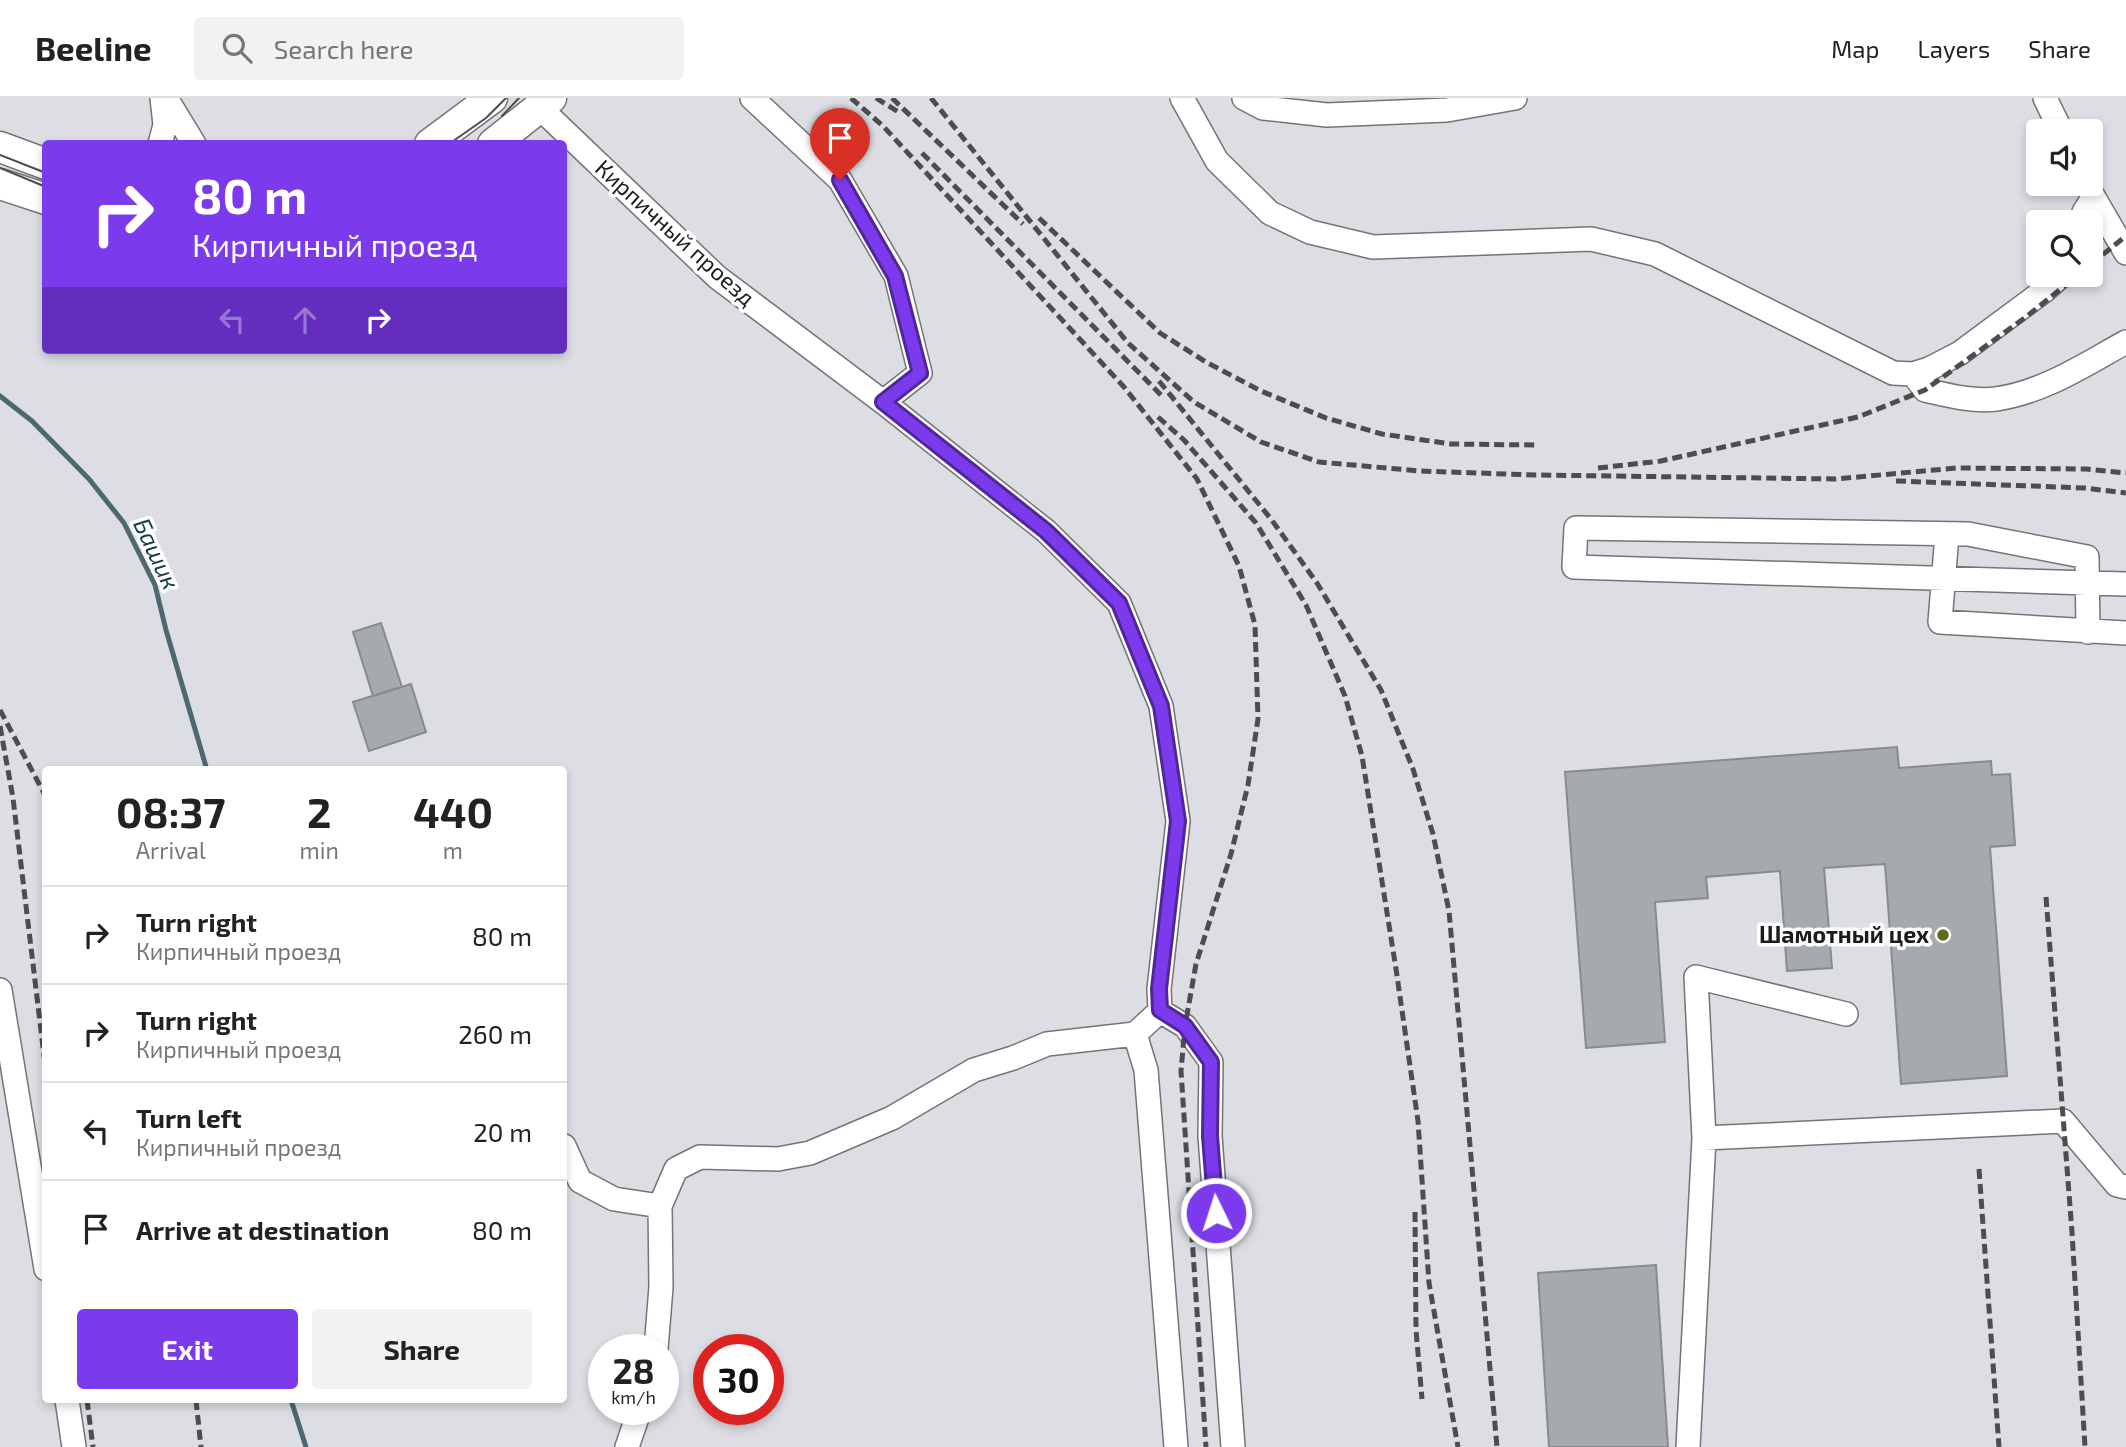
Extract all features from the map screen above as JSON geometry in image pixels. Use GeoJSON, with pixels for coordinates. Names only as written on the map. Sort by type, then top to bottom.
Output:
{"type":"FeatureCollection","features":[{"type":"Feature","properties":{"kind":"main road"},"geometry":{"type":"LineString","coordinates":[[435,140],[492,98]]}},
{"type":"Feature","properties":{"kind":"main road"},"geometry":{"type":"LineString","coordinates":[[498,140],[546,103]]}},
{"type":"Feature","properties":{"kind":"main road"},"geometry":{"type":"LineString","coordinates":[[0,147],[42,163]]}},
{"type":"Feature","properties":{"kind":"main road"},"geometry":{"type":"LineString","coordinates":[[0,184],[42,199]]}},
{"type":"Feature","properties":{"kind":"street"},"geometry":{"type":"LineString","coordinates":[[161,140],[165,125],[164,98]]}},
{"type":"Feature","properties":{"kind":"street"},"geometry":{"type":"LineString","coordinates":[[164,98],[191,140]]}},
{"type":"Feature","properties":{"kind":"street"},"geometry":{"type":"LineString","coordinates":[[752,98],[840,180],[895,276],[920,373],[883,402]]}},
{"type":"Feature","properties":{"kind":"street"},"geometry":{"type":"LineString","coordinates":[[1182,98],[1217,161],[1270,213],[1311,232],[1373,247],[1591,239],[1654,254],[1893,373],[1913,374],[1960,353],[2048,287]]}},
{"type":"Feature","properties":{"kind":"street"},"geometry":{"type":"LineString","coordinates":[[1244,98],[1263,108],[1327,115],[1447,110],[1515,98]]}},
{"type":"Feature","properties":{"kind":"street"},"geometry":{"type":"LineString","coordinates":[[2045,98],[2055,119]]}},
{"type":"Feature","properties":{"kind":"street","name":"Кирпичный проезд"},"geometry":{"type":"LineString","coordinates":[[546,103],[717,277],[883,402],[1046,531],[1119,603],[1161,706],[1178,821],[1159,989],[1160,1010]]}},
{"type":"Feature","properties":{"kind":"street"},"geometry":{"type":"LineString","coordinates":[[2093,196],[2126,253]]}},
{"type":"Feature","properties":{"kind":"street"},"geometry":{"type":"LineString","coordinates":[[1913,374],[1925,390],[1966,398],[1994,399],[2044,387],[2126,342]]}},
{"type":"Feature","properties":{"kind":"street"},"geometry":{"type":"LineString","coordinates":[[2088,632],[2088,583],[2087,557],[1968,534],[1576,528],[1574,567],[1942,578],[2088,583],[2126,584]]}},
{"type":"Feature","properties":{"kind":"street"},"geometry":{"type":"LineString","coordinates":[[1947,534],[1940,622],[2126,633]]}},
{"type":"Feature","properties":{"kind":"street"},"geometry":{"type":"LineString","coordinates":[[1688,1447],[1704,1138],[1696,978],[1846,1014]]}},
{"type":"Feature","properties":{"kind":"street"},"geometry":{"type":"LineString","coordinates":[[0,993],[42,1245]]}},
{"type":"Feature","properties":{"kind":"street"},"geometry":{"type":"LineString","coordinates":[[657,1334],[661,1287],[660,1206],[676,1169],[700,1157],[778,1159],[810,1153],[891,1118],[974,1070],[1047,1044],[1135,1034],[1160,1010],[1185,1026],[1211,1062],[1210,1136],[1233,1447]]}},
{"type":"Feature","properties":{"kind":"street"},"geometry":{"type":"LineString","coordinates":[[1135,1034],[1146,1070],[1176,1447]]}},
{"type":"Feature","properties":{"kind":"street"},"geometry":{"type":"LineString","coordinates":[[1704,1138],[2063,1121],[2117,1185],[2126,1188]]}},
{"type":"Feature","properties":{"kind":"street"},"geometry":{"type":"LineString","coordinates":[[567,1153],[580,1181],[614,1199],[660,1206]]}},
{"type":"Feature","properties":{"kind":"street"},"geometry":{"type":"LineString","coordinates":[[68,1403],[75,1447]]}},
{"type":"Feature","properties":{"kind":"street"},"geometry":{"type":"LineString","coordinates":[[628,1447],[635,1425]]}},
{"type":"Feature","properties":{"kind":"building"},"geometry":{"type":"Polygon","coordinates":[[[381,623],[402,687],[373,696],[353,632],[381,623]]]}},
{"type":"Feature","properties":{"kind":"building"},"geometry":{"type":"Polygon","coordinates":[[[411,684],[426,732],[369,751],[353,702],[411,684]]]}},
{"type":"Feature","properties":{"kind":"building","name":"Шамотный цех"},"geometry":{"type":"Polygon","coordinates":[[[1897,747],[1899,768],[1991,761],[1992,775],[2010,774],[2015,845],[1990,847],[2007,1076],[1901,1084],[1885,864],[1824,868],[1832,968],[1787,971],[1780,871],[1706,877],[1708,898],[1655,902],[1665,1042],[1586,1048],[1565,772],[1897,747]]]}},
{"type":"Feature","properties":{"kind":"building"},"geometry":{"type":"Polygon","coordinates":[[[1656,1265],[1668,1447],[1549,1447],[1538,1273],[1656,1265]]]}},
{"type":"Feature","properties":{"kind":"waterway","name":"Башик"},"geometry":{"type":"LineString","coordinates":[[0,396],[32,421],[89,479],[124,523],[155,585],[206,766]]}},
{"type":"Feature","properties":{"kind":"waterway","name":"Башик"},"geometry":{"type":"LineString","coordinates":[[292,1403],[306,1447]]}},
{"type":"Feature","properties":{"kind":"tram line"},"geometry":{"type":"LineString","coordinates":[[455,140],[486,118],[506,98]]}},
{"type":"Feature","properties":{"kind":"tram line"},"geometry":{"type":"LineString","coordinates":[[502,116],[519,98]]}},
{"type":"Feature","properties":{"kind":"tram line"},"geometry":{"type":"LineString","coordinates":[[0,155],[42,171]]}},
{"type":"Feature","properties":{"kind":"tram line"},"geometry":{"type":"LineString","coordinates":[[0,168],[42,185]]}},
{"type":"Feature","properties":{"kind":"railway"},"geometry":{"type":"LineString","coordinates":[[851,98],[883,126],[1124,387],[1197,479],[1239,566],[1255,625],[1258,719],[1248,785],[1231,854],[1196,964],[1185,1026],[1181,1071],[1206,1447]]}},
{"type":"Feature","properties":{"kind":"railway"},"geometry":{"type":"LineString","coordinates":[[876,98],[900,113]]}},
{"type":"Feature","properties":{"kind":"railway"},"geometry":{"type":"LineString","coordinates":[[892,98],[1023,224]]}},
{"type":"Feature","properties":{"kind":"railway"},"geometry":{"type":"LineString","coordinates":[[931,98],[1128,343],[1194,402],[1261,442],[1319,462],[1420,471],[1536,475],[1836,479],[1956,468],[2086,469],[2126,473]]}},
{"type":"Feature","properties":{"kind":"railway"},"geometry":{"type":"LineString","coordinates":[[922,153],[1161,395]]}},
{"type":"Feature","properties":{"kind":"railway"},"geometry":{"type":"LineString","coordinates":[[1039,218],[1160,333],[1206,362],[1261,391],[1326,418],[1382,434],[1451,444],[1535,445]]}},
{"type":"Feature","properties":{"kind":"railway"},"geometry":{"type":"LineString","coordinates":[[2103,254],[2126,236]]}},
{"type":"Feature","properties":{"kind":"railway"},"geometry":{"type":"LineString","coordinates":[[1598,468],[1661,461],[1858,417],[1925,390],[2063,287]]}},
{"type":"Feature","properties":{"kind":"railway"},"geometry":{"type":"LineString","coordinates":[[1159,381],[1271,519],[1317,583],[1381,690],[1413,769],[1433,834],[1449,911],[1497,1447]]}},
{"type":"Feature","properties":{"kind":"railway"},"geometry":{"type":"LineString","coordinates":[[1158,417],[1184,440],[1256,523],[1306,605],[1345,696],[1362,756],[1396,969],[1418,1121],[1429,1283],[1458,1447]]}},
{"type":"Feature","properties":{"kind":"railway"},"geometry":{"type":"LineString","coordinates":[[1896,481],[2085,488],[2126,493]]}},
{"type":"Feature","properties":{"kind":"railway"},"geometry":{"type":"LineString","coordinates":[[0,710],[42,789]]}},
{"type":"Feature","properties":{"kind":"railway"},"geometry":{"type":"LineString","coordinates":[[0,726],[13,798],[42,1039]]}},
{"type":"Feature","properties":{"kind":"railway"},"geometry":{"type":"LineString","coordinates":[[2046,897],[2072,1232],[2085,1447]]}},
{"type":"Feature","properties":{"kind":"railway"},"geometry":{"type":"LineString","coordinates":[[1979,1169],[1999,1447]]}},
{"type":"Feature","properties":{"kind":"railway"},"geometry":{"type":"LineString","coordinates":[[1415,1212],[1416,1330],[1422,1399]]}},
{"type":"Feature","properties":{"kind":"railway"},"geometry":{"type":"LineString","coordinates":[[87,1403],[93,1447]]}},
{"type":"Feature","properties":{"kind":"railway"},"geometry":{"type":"LineString","coordinates":[[196,1403],[201,1447]]}},
{"type":"Feature","properties":{"kind":"place","name":"Шамотный цех"},"geometry":{"type":"Point","coordinates":[1943,935]}},
{"type":"Feature","properties":{"kind":"route"},"geometry":{"type":"LineString","coordinates":[[840,180],[895,276],[920,373],[883,402],[1046,531],[1119,603],[1161,706],[1178,821],[1159,989],[1160,1010],[1185,1026],[1211,1062],[1210,1136],[1216,1213]]}}]}
